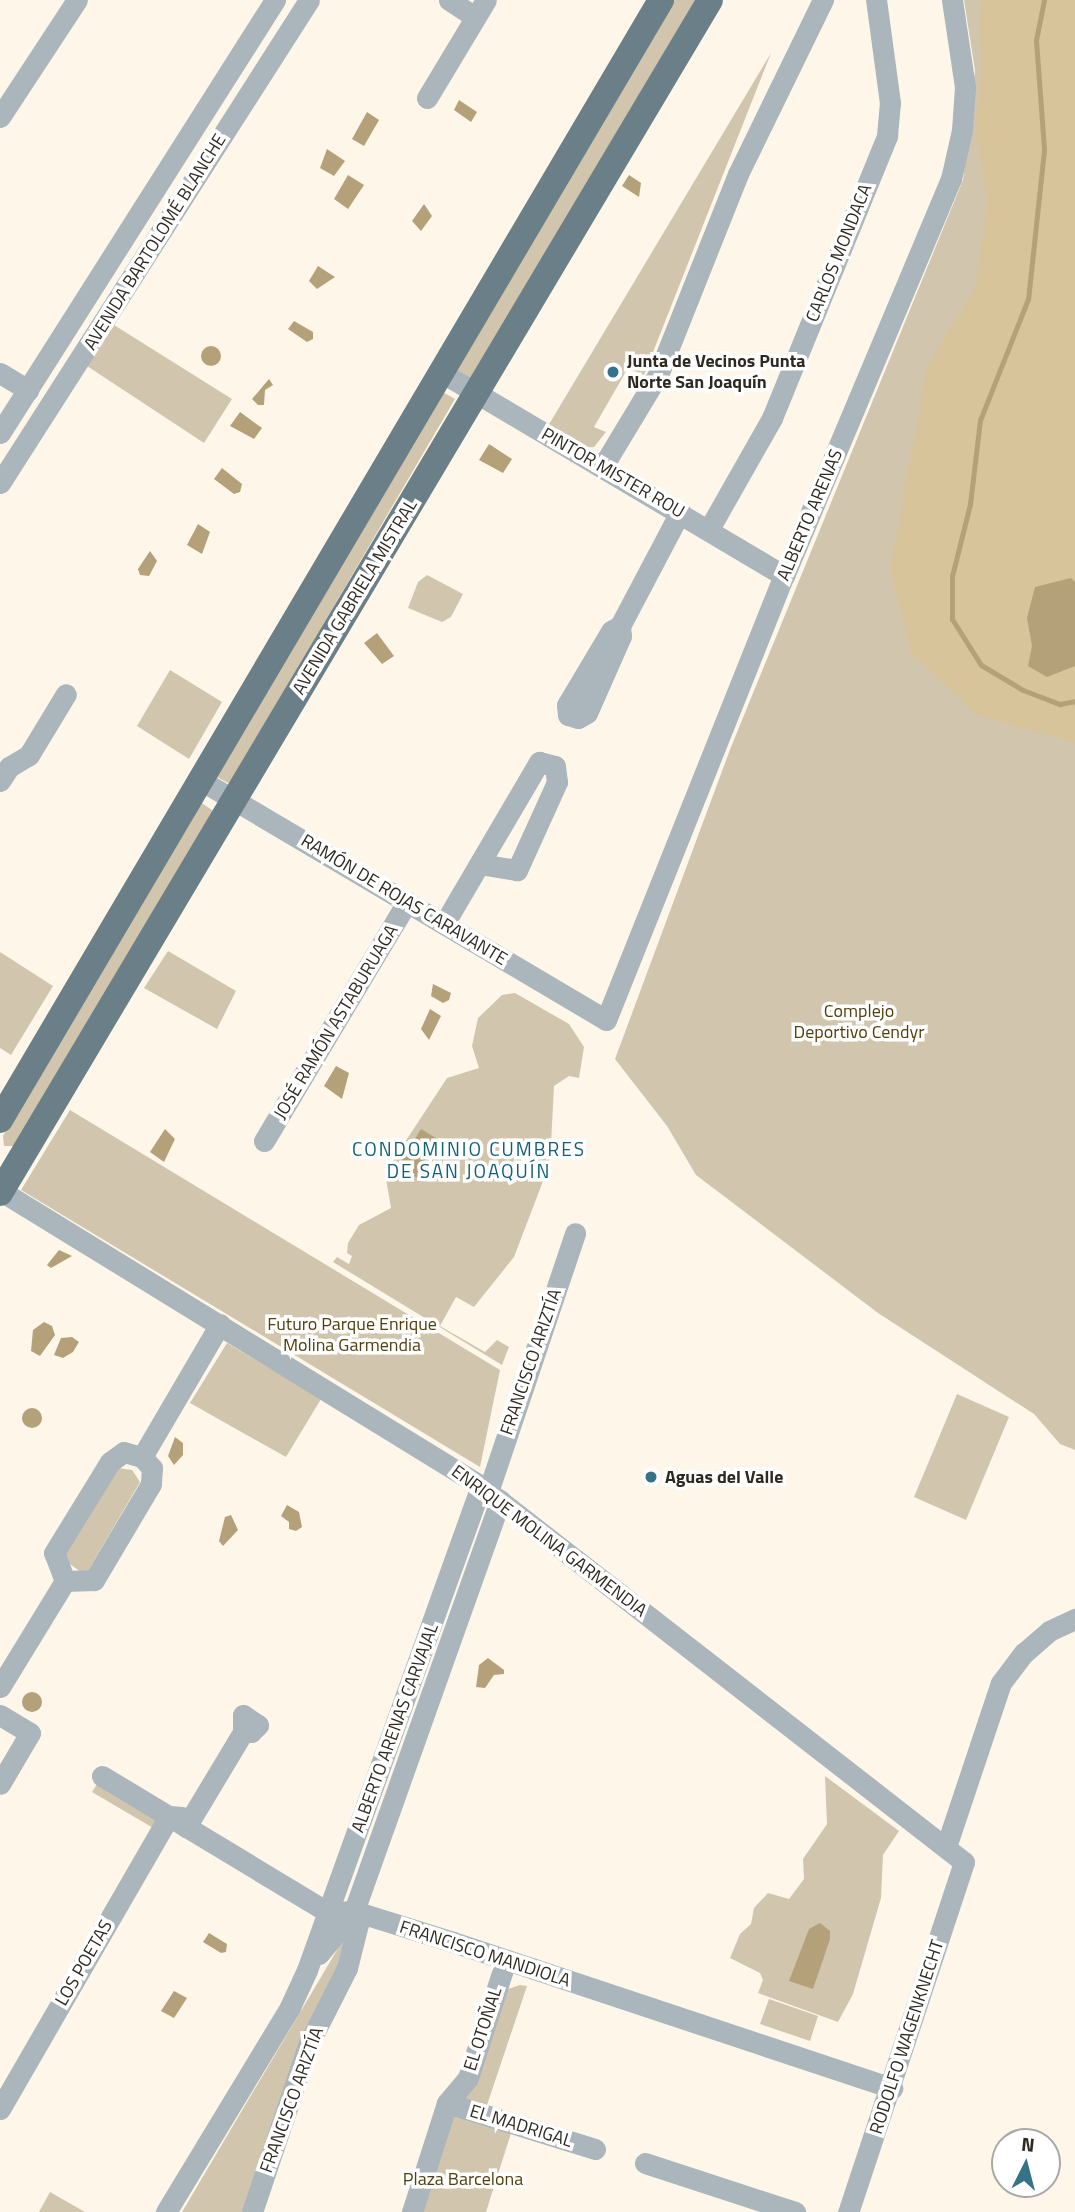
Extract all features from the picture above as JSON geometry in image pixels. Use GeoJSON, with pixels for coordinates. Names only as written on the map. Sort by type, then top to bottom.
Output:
{"type":"FeatureCollection","features":[{"type":"Feature","properties":{"kind":"main road"},"geometry":{"type":"LineString","coordinates":[[0,1120],[661,0]]}},
{"type":"Feature","properties":{"kind":"main road","name":"AVENIDA GABRIELA MISTRAL"},"geometry":{"type":"LineString","coordinates":[[0,1190],[119,986],[234,800],[710,0]]}},
{"type":"Feature","properties":{"kind":"street"},"geometry":{"type":"LineString","coordinates":[[3,106],[77,0]]}},
{"type":"Feature","properties":{"kind":"street","name":"AVENIDA BARTOLOMÉ BLANCHE"},"geometry":{"type":"LineString","coordinates":[[0,433],[275,0]]}},
{"type":"Feature","properties":{"kind":"street","name":"AVENIDA BARTOLOMÉ BLANCHE"},"geometry":{"type":"LineString","coordinates":[[0,483],[309,0]]}},
{"type":"Feature","properties":{"kind":"street"},"geometry":{"type":"LineString","coordinates":[[427,98],[480,8],[449,0]]}},
{"type":"Feature","properties":{"kind":"street"},"geometry":{"type":"LineString","coordinates":[[603,466],[658,375],[738,174],[823,0]]}},
{"type":"Feature","properties":{"kind":"street","name":"CARLOS MONDACA"},"geometry":{"type":"LineString","coordinates":[[709,529],[772,418],[887,136],[890,103],[877,0]]}},
{"type":"Feature","properties":{"kind":"street","name":"ALBERTO ARENAS"},"geometry":{"type":"LineString","coordinates":[[606,1020],[784,576],[951,179],[962,130],[965,87],[952,0]]}},
{"type":"Feature","properties":{"kind":"street","name":"PINTOR MISTER ROU"},"geometry":{"type":"LineString","coordinates":[[441,372],[784,576]]}},
{"type":"Feature","properties":{"kind":"street"},"geometry":{"type":"LineString","coordinates":[[0,373],[28,390]]}},
{"type":"Feature","properties":{"kind":"street"},"geometry":{"type":"LineString","coordinates":[[620,626],[680,512]]}},
{"type":"Feature","properties":{"kind":"street"},"geometry":{"type":"LineString","coordinates":[[0,781],[9,767],[29,755],[66,694]]}},
{"type":"Feature","properties":{"kind":"street"},"geometry":{"type":"LineString","coordinates":[[444,924],[539,762],[555,766],[557,782],[517,870],[480,864]]}},
{"type":"Feature","properties":{"kind":"street","name":"RAMÓN DE ROJAS CARAVANTE"},"geometry":{"type":"LineString","coordinates":[[202,781],[606,1020]]}},
{"type":"Feature","properties":{"kind":"street","name":"JOSÉ RAMÓN ASTABURUAGA"},"geometry":{"type":"LineString","coordinates":[[264,1141],[407,902]]}},
{"type":"Feature","properties":{"kind":"street","name":"ENRIQUE MOLINA GARMENDIA"},"geometry":{"type":"LineString","coordinates":[[0,1190],[490,1493],[964,1861]]}},
{"type":"Feature","properties":{"kind":"street","name":"FRANCISCO ARIZTÍA"},"geometry":{"type":"LineString","coordinates":[[490,1493],[575,1233]]}},
{"type":"Feature","properties":{"kind":"street"},"geometry":{"type":"LineString","coordinates":[[142,1457],[220,1324]]}},
{"type":"Feature","properties":{"kind":"street"},"geometry":{"type":"LineString","coordinates":[[124,1452],[142,1457],[152,1468],[151,1485],[94,1580],[65,1581],[54,1553],[103,1474],[124,1452]]}},
{"type":"Feature","properties":{"kind":"street","name":"ALBERTO ARENAS CARVAJAL"},"geometry":{"type":"LineString","coordinates":[[307,1970],[354,1911],[490,1493]]}},
{"type":"Feature","properties":{"kind":"street","name":"ALBERTO ARENAS CARVAJAL"},"geometry":{"type":"LineString","coordinates":[[166,2212],[290,2007],[307,1970],[490,1493]]}},
{"type":"Feature","properties":{"kind":"street"},"geometry":{"type":"LineString","coordinates":[[0,1687],[65,1581]]}},
{"type":"Feature","properties":{"kind":"street"},"geometry":{"type":"LineString","coordinates":[[946,1847],[1001,1683],[1024,1653],[1049,1632],[1075,1619]]}},
{"type":"Feature","properties":{"kind":"street"},"geometry":{"type":"LineString","coordinates":[[0,1715],[30,1733],[0,1784]]}},
{"type":"Feature","properties":{"kind":"street","name":"LOS POETAS"},"geometry":{"type":"LineString","coordinates":[[0,2109],[183,1820],[243,1732]]}},
{"type":"Feature","properties":{"kind":"street"},"geometry":{"type":"LineString","coordinates":[[102,1776],[183,1820],[329,1913]]}},
{"type":"Feature","properties":{"kind":"street","name":"RODOLFO WAGENKNECHT"},"geometry":{"type":"LineString","coordinates":[[848,2212],[892,2088],[964,1861]]}},
{"type":"Feature","properties":{"kind":"street","name":"FRANCISCO ARIZTÍA"},"geometry":{"type":"LineString","coordinates":[[252,2212],[309,2043],[347,1968],[358,1924],[354,1911]]}},
{"type":"Feature","properties":{"kind":"street","name":"FRANCISCO MANDIOLA"},"geometry":{"type":"LineString","coordinates":[[329,1913],[354,1911],[892,2088]]}},
{"type":"Feature","properties":{"kind":"street","name":"EL OTOÑAL"},"geometry":{"type":"LineString","coordinates":[[412,2212],[447,2103],[468,2078],[506,1960]]}},
{"type":"Feature","properties":{"kind":"street","name":"EL MADRIGAL"},"geometry":{"type":"LineString","coordinates":[[447,2103],[595,2149]]}},
{"type":"Feature","properties":{"kind":"street"},"geometry":{"type":"LineString","coordinates":[[645,2163],[795,2212]]}},
{"type":"Feature","properties":{"kind":"green space"},"geometry":{"type":"Polygon","coordinates":[[[675,0],[695,0],[471,378],[456,369],[675,0]]]}},
{"type":"Feature","properties":{"kind":"green space","name":"Complejo Deportivo Cendyr"},"geometry":{"type":"Polygon","coordinates":[[[964,0],[1075,0],[1075,1450],[1060,1444],[1034,1414],[878,1313],[696,1175],[667,1126],[615,1059],[731,747],[963,180],[975,71],[964,0]]]}},
{"type":"Feature","properties":{"kind":"green space"},"geometry":{"type":"Polygon","coordinates":[[[771,53],[644,375],[628,368],[594,427],[606,432],[594,447],[585,448],[548,426],[771,53]]]}},
{"type":"Feature","properties":{"kind":"green space"},"geometry":{"type":"Polygon","coordinates":[[[114,325],[232,399],[204,443],[87,366],[114,325]]]}},
{"type":"Feature","properties":{"kind":"green space"},"geometry":{"type":"Polygon","coordinates":[[[441,391],[455,399],[230,784],[215,776],[441,391]]]}},
{"type":"Feature","properties":{"kind":"green space"},"geometry":{"type":"Polygon","coordinates":[[[427,575],[463,594],[451,617],[442,622],[408,608],[418,582],[427,575]]]}},
{"type":"Feature","properties":{"kind":"green space"},"geometry":{"type":"Polygon","coordinates":[[[170,670],[222,702],[189,759],[137,726],[170,670]]]}},
{"type":"Feature","properties":{"kind":"green space"},"geometry":{"type":"Polygon","coordinates":[[[200,802],[215,812],[15,1146],[4,1146],[3,1136],[200,802]]]}},
{"type":"Feature","properties":{"kind":"green space"},"geometry":{"type":"Polygon","coordinates":[[[168,951],[236,991],[217,1029],[144,988],[168,951]]]}},
{"type":"Feature","properties":{"kind":"green space"},"geometry":{"type":"Polygon","coordinates":[[[0,952],[53,986],[11,1055],[0,1048],[0,952]]]}},
{"type":"Feature","properties":{"kind":"green space"},"geometry":{"type":"Polygon","coordinates":[[[515,993],[569,1024],[584,1047],[579,1078],[569,1076],[554,1086],[550,1163],[514,1257],[474,1307],[456,1297],[440,1326],[485,1352],[497,1340],[509,1347],[502,1365],[333,1262],[337,1257],[349,1264],[352,1256],[347,1253],[348,1243],[359,1225],[391,1208],[386,1179],[390,1165],[447,1078],[479,1068],[472,1046],[478,1018],[502,995],[515,993]]]}},
{"type":"Feature","properties":{"kind":"green space","name":"Futuro Parque Enrique Molina Garmendia"},"geometry":{"type":"Polygon","coordinates":[[[70,1110],[500,1370],[480,1467],[21,1190],[70,1110]]]}},
{"type":"Feature","properties":{"kind":"green space"},"geometry":{"type":"Polygon","coordinates":[[[227,1343],[321,1399],[286,1457],[190,1403],[227,1343]]]}},
{"type":"Feature","properties":{"kind":"green space"},"geometry":{"type":"Polygon","coordinates":[[[957,1394],[1009,1417],[966,1520],[914,1497],[957,1394]]]}},
{"type":"Feature","properties":{"kind":"green space"},"geometry":{"type":"Polygon","coordinates":[[[118,1468],[132,1470],[140,1482],[88,1571],[81,1572],[67,1562],[65,1552],[118,1468]]]}},
{"type":"Feature","properties":{"kind":"green space"},"geometry":{"type":"Polygon","coordinates":[[[102,1776],[169,1816],[160,1832],[92,1792],[102,1776]]]}},
{"type":"Feature","properties":{"kind":"green space"},"geometry":{"type":"Polygon","coordinates":[[[825,1776],[899,1831],[883,1855],[881,1898],[853,1994],[838,2022],[758,1993],[763,1980],[760,1973],[730,1958],[740,1934],[751,1924],[754,1908],[768,1893],[789,1899],[804,1879],[803,1859],[827,1824],[825,1776]]]}},
{"type":"Feature","properties":{"kind":"green space"},"geometry":{"type":"Polygon","coordinates":[[[347,1933],[344,1963],[247,2212],[182,2212],[347,1933]]]}},
{"type":"Feature","properties":{"kind":"green space","name":"Plaza Barcelona"},"geometry":{"type":"Polygon","coordinates":[[[527,1986],[482,2120],[512,2130],[486,2212],[419,2212],[452,2113],[508,1989],[527,1986]]]}},
{"type":"Feature","properties":{"kind":"green space"},"geometry":{"type":"Polygon","coordinates":[[[769,1999],[818,2016],[810,2041],[760,2024],[769,1999]]]}},
{"type":"Feature","properties":{"kind":"green space"},"geometry":{"type":"Polygon","coordinates":[[[50,2192],[85,2212],[39,2212],[50,2192]]]}},
{"type":"Feature","properties":{"kind":"shaded area"},"geometry":{"type":"Polygon","coordinates":[[[982,0],[1075,0],[1075,743],[977,715],[912,654],[890,569],[927,367],[975,288],[988,202],[975,129],[982,68],[979,13],[982,0]]]}},
{"type":"Feature","properties":{"kind":"shaded area"},"geometry":{"type":"Polygon","coordinates":[[[459,100],[477,112],[471,122],[454,110],[459,100]]]}},
{"type":"Feature","properties":{"kind":"shaded area"},"geometry":{"type":"Polygon","coordinates":[[[367,112],[379,120],[364,146],[352,139],[367,112]]]}},
{"type":"Feature","properties":{"kind":"shaded area"},"geometry":{"type":"Polygon","coordinates":[[[327,149],[345,161],[334,176],[320,168],[327,149]]]}},
{"type":"Feature","properties":{"kind":"shaded area"},"geometry":{"type":"Polygon","coordinates":[[[348,175],[364,185],[348,209],[334,199],[348,175]]]}},
{"type":"Feature","properties":{"kind":"shaded area"},"geometry":{"type":"Polygon","coordinates":[[[629,175],[641,183],[639,197],[622,186],[629,175]]]}},
{"type":"Feature","properties":{"kind":"shaded area"},"geometry":{"type":"Polygon","coordinates":[[[424,204],[432,216],[421,231],[412,221],[424,204]]]}},
{"type":"Feature","properties":{"kind":"shaded area"},"geometry":{"type":"Polygon","coordinates":[[[318,266],[335,277],[317,289],[309,281],[318,266]]]}},
{"type":"Feature","properties":{"kind":"shaded area"},"geometry":{"type":"Polygon","coordinates":[[[294,321],[313,332],[313,339],[307,342],[288,329],[294,321]]]}},
{"type":"Feature","properties":{"kind":"shaded area"},"geometry":{"type":"Polygon","coordinates":[[[207,346],[215,346],[221,356],[215,366],[207,366],[201,360],[201,352],[207,346]]]}},
{"type":"Feature","properties":{"kind":"shaded area"},"geometry":{"type":"Polygon","coordinates":[[[269,379],[273,385],[265,390],[264,405],[258,405],[252,399],[269,379]]]}},
{"type":"Feature","properties":{"kind":"shaded area"},"geometry":{"type":"Polygon","coordinates":[[[240,412],[262,428],[254,439],[230,426],[240,412]]]}},
{"type":"Feature","properties":{"kind":"shaded area"},"geometry":{"type":"Polygon","coordinates":[[[489,444],[512,459],[503,473],[479,460],[489,444]]]}},
{"type":"Feature","properties":{"kind":"shaded area"},"geometry":{"type":"Polygon","coordinates":[[[222,468],[242,484],[240,492],[234,494],[214,479],[222,468]]]}},
{"type":"Feature","properties":{"kind":"shaded area"},"geometry":{"type":"Polygon","coordinates":[[[198,524],[210,532],[202,554],[187,545],[198,524]]]}},
{"type":"Feature","properties":{"kind":"shaded area"},"geometry":{"type":"Polygon","coordinates":[[[150,551],[157,561],[149,576],[140,575],[138,569],[150,551]]]}},
{"type":"Feature","properties":{"kind":"shaded area"},"geometry":{"type":"Polygon","coordinates":[[[1071,578],[1075,582],[1075,666],[1047,677],[1028,666],[1032,646],[1027,618],[1035,587],[1071,578]]]}},
{"type":"Feature","properties":{"kind":"shaded area"},"geometry":{"type":"Polygon","coordinates":[[[377,633],[394,656],[382,664],[364,643],[377,633]]]}},
{"type":"Feature","properties":{"kind":"shaded area"},"geometry":{"type":"Polygon","coordinates":[[[433,984],[451,993],[449,1000],[443,1003],[431,996],[433,984]]]}},
{"type":"Feature","properties":{"kind":"shaded area"},"geometry":{"type":"Polygon","coordinates":[[[430,1009],[441,1016],[429,1040],[421,1029],[430,1009]]]}},
{"type":"Feature","properties":{"kind":"shaded area"},"geometry":{"type":"Polygon","coordinates":[[[336,1066],[349,1073],[342,1099],[324,1086],[336,1066]]]}},
{"type":"Feature","properties":{"kind":"shaded area"},"geometry":{"type":"Polygon","coordinates":[[[165,1129],[175,1139],[164,1162],[150,1152],[165,1129]]]}},
{"type":"Feature","properties":{"kind":"shaded area"},"geometry":{"type":"Polygon","coordinates":[[[421,1129],[436,1138],[417,1178],[398,1166],[421,1129]]]}},
{"type":"Feature","properties":{"kind":"shaded area"},"geometry":{"type":"Polygon","coordinates":[[[59,1250],[72,1256],[51,1268],[47,1265],[59,1250]]]}},
{"type":"Feature","properties":{"kind":"shaded area"},"geometry":{"type":"Polygon","coordinates":[[[44,1322],[52,1326],[55,1335],[40,1356],[31,1351],[33,1330],[44,1322]]]}},
{"type":"Feature","properties":{"kind":"shaded area"},"geometry":{"type":"Polygon","coordinates":[[[72,1337],[79,1342],[73,1352],[63,1358],[54,1355],[61,1338],[72,1337]]]}},
{"type":"Feature","properties":{"kind":"shaded area"},"geometry":{"type":"Polygon","coordinates":[[[32,1408],[39,1411],[42,1418],[39,1425],[32,1428],[25,1425],[22,1418],[25,1411],[32,1408]]]}},
{"type":"Feature","properties":{"kind":"shaded area"},"geometry":{"type":"Polygon","coordinates":[[[175,1437],[183,1443],[183,1455],[174,1465],[168,1456],[175,1437]]]}},
{"type":"Feature","properties":{"kind":"shaded area"},"geometry":{"type":"Polygon","coordinates":[[[287,1505],[299,1512],[302,1527],[296,1531],[289,1529],[289,1522],[281,1516],[287,1505]]]}},
{"type":"Feature","properties":{"kind":"shaded area"},"geometry":{"type":"Polygon","coordinates":[[[231,1515],[238,1530],[223,1546],[219,1541],[225,1517],[231,1515]]]}},
{"type":"Feature","properties":{"kind":"shaded area"},"geometry":{"type":"Polygon","coordinates":[[[488,1658],[504,1670],[504,1674],[494,1675],[485,1688],[476,1687],[479,1665],[488,1658]]]}},
{"type":"Feature","properties":{"kind":"shaded area"},"geometry":{"type":"Polygon","coordinates":[[[28,1692],[36,1692],[42,1702],[36,1712],[28,1712],[22,1706],[22,1698],[28,1692]]]}},
{"type":"Feature","properties":{"kind":"shaded area"},"geometry":{"type":"Polygon","coordinates":[[[820,1923],[830,1931],[830,1939],[813,1989],[789,1981],[809,1929],[820,1923]]]}},
{"type":"Feature","properties":{"kind":"shaded area"},"geometry":{"type":"Polygon","coordinates":[[[209,1933],[227,1944],[226,1952],[221,1953],[203,1942],[209,1933]]]}},
{"type":"Feature","properties":{"kind":"shaded area"},"geometry":{"type":"Polygon","coordinates":[[[174,1991],[187,1998],[174,2018],[161,2011],[174,1991]]]}},
{"type":"Feature","properties":{"kind":"waterway"},"geometry":{"type":"LineString","coordinates":[[1044,0],[1036,40],[1044,150],[1028,299],[980,420],[970,504],[952,576],[952,619],[981,665],[1023,690],[1060,704],[1075,701]]}},
{"type":"Feature","properties":{"kind":"place","name":"Junta de Vecinos Punta Norte San Joaquín"},"geometry":{"type":"Point","coordinates":[613,372]}},
{"type":"Feature","properties":{"kind":"place","name":"Aguas del Valle"},"geometry":{"type":"Point","coordinates":[651,1477]}},
{"type":"Feature","properties":{"kind":"district","name":"CONDOMINIO CUMBRES DE SAN JOAQUÍN"},"geometry":{"type":"Point","coordinates":[469,1160]}}]}
